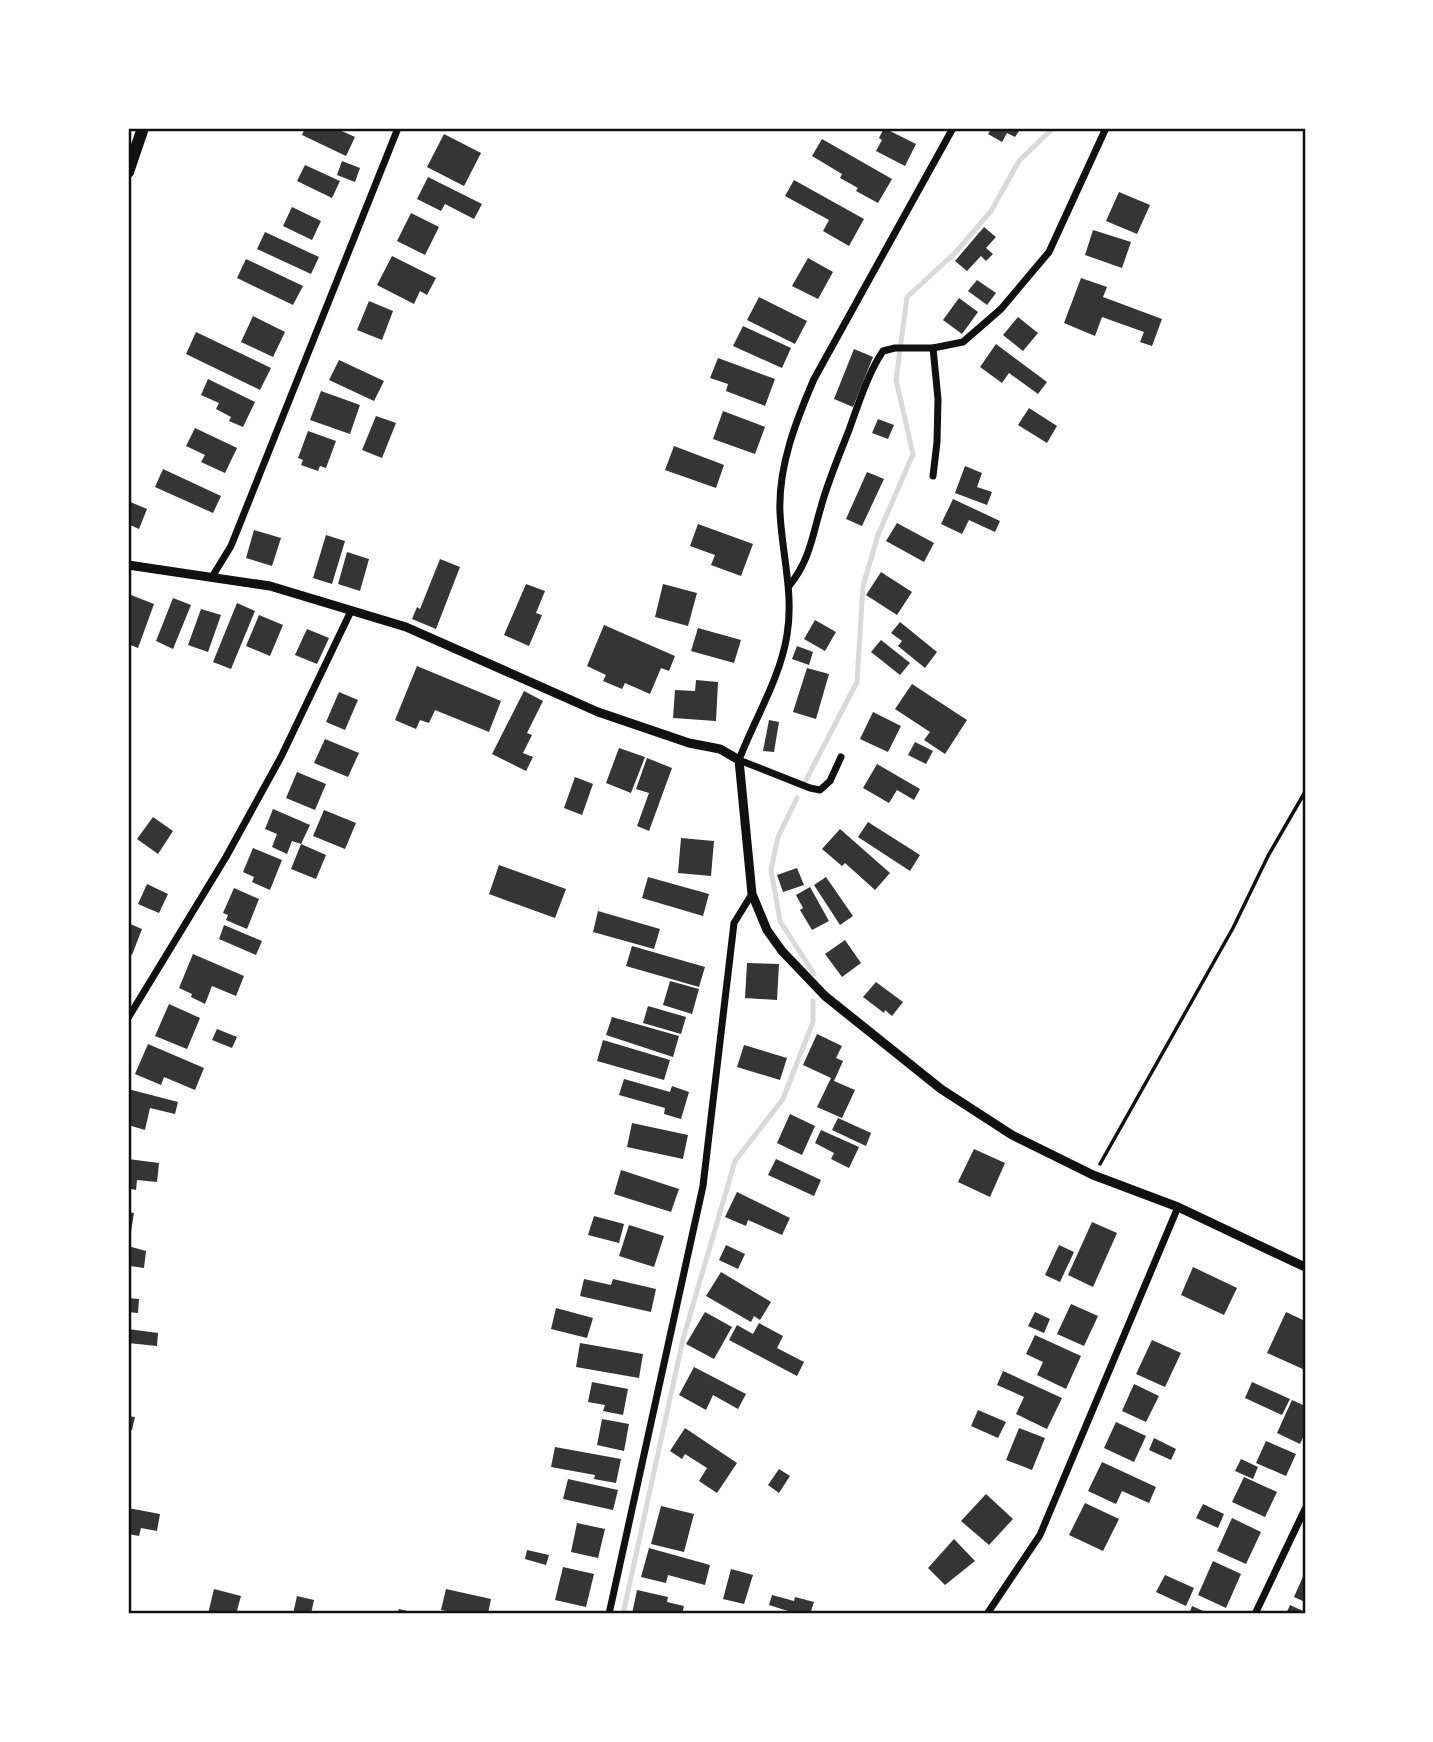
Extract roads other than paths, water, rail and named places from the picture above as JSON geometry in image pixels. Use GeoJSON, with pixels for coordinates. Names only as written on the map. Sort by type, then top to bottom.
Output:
{"type":"FeatureCollection","features":[{"type":"Feature","properties":{"kind":"highway"},"geometry":{"type":"LineString","coordinates":[[128,172],[143,128]]}},
{"type":"Feature","properties":{"kind":"street"},"geometry":{"type":"LineString","coordinates":[[212,577],[231,545],[398,128]]}},
{"type":"Feature","properties":{"kind":"street"},"geometry":{"type":"LineString","coordinates":[[953,128],[832,344],[800,410],[786,456],[781,485],[781,522],[789,586],[787,636],[779,669],[739,760],[752,894],[767,930],[782,951],[817,989],[932,1082],[975,1112],[1048,1154],[1093,1175],[1178,1207],[1305,1267]]}},
{"type":"Feature","properties":{"kind":"street"},"geometry":{"type":"LineString","coordinates":[[789,586],[808,558],[821,505],[861,398],[883,351],[895,348],[933,348],[962,342],[1001,309],[1049,252],[1106,128]]}},
{"type":"Feature","properties":{"kind":"street"},"geometry":{"type":"LineString","coordinates":[[933,348],[938,399],[933,476]]}},
{"type":"Feature","properties":{"kind":"street"},"geometry":{"type":"LineString","coordinates":[[128,565],[270,586],[406,627],[638,728],[720,750],[810,788],[820,790],[830,781],[841,757]]}},
{"type":"Feature","properties":{"kind":"street"},"geometry":{"type":"LineString","coordinates":[[128,1018],[226,858],[269,779],[351,611]]}},
{"type":"Feature","properties":{"kind":"street"},"geometry":{"type":"LineString","coordinates":[[609,1614],[703,1186],[734,923],[752,894]]}},
{"type":"Feature","properties":{"kind":"street"},"geometry":{"type":"LineString","coordinates":[[987,1614],[1040,1535],[1178,1207]]}},
{"type":"Feature","properties":{"kind":"street"},"geometry":{"type":"LineString","coordinates":[[1255,1614],[1305,1509]]}},
{"type":"Feature","properties":{"kind":"waterway"},"geometry":{"type":"LineString","coordinates":[[806,780],[857,682],[863,586],[878,535],[913,454],[896,380],[907,297],[955,253],[991,211],[1019,161],[1053,128]]}},
{"type":"Feature","properties":{"kind":"waterway"},"geometry":{"type":"LineString","coordinates":[[797,798],[778,837],[771,870],[780,921],[814,974]]}},
{"type":"Feature","properties":{"kind":"waterway"},"geometry":{"type":"LineString","coordinates":[[623,1614],[683,1339],[735,1161],[783,1099],[813,1022],[813,1001]]}}]}
